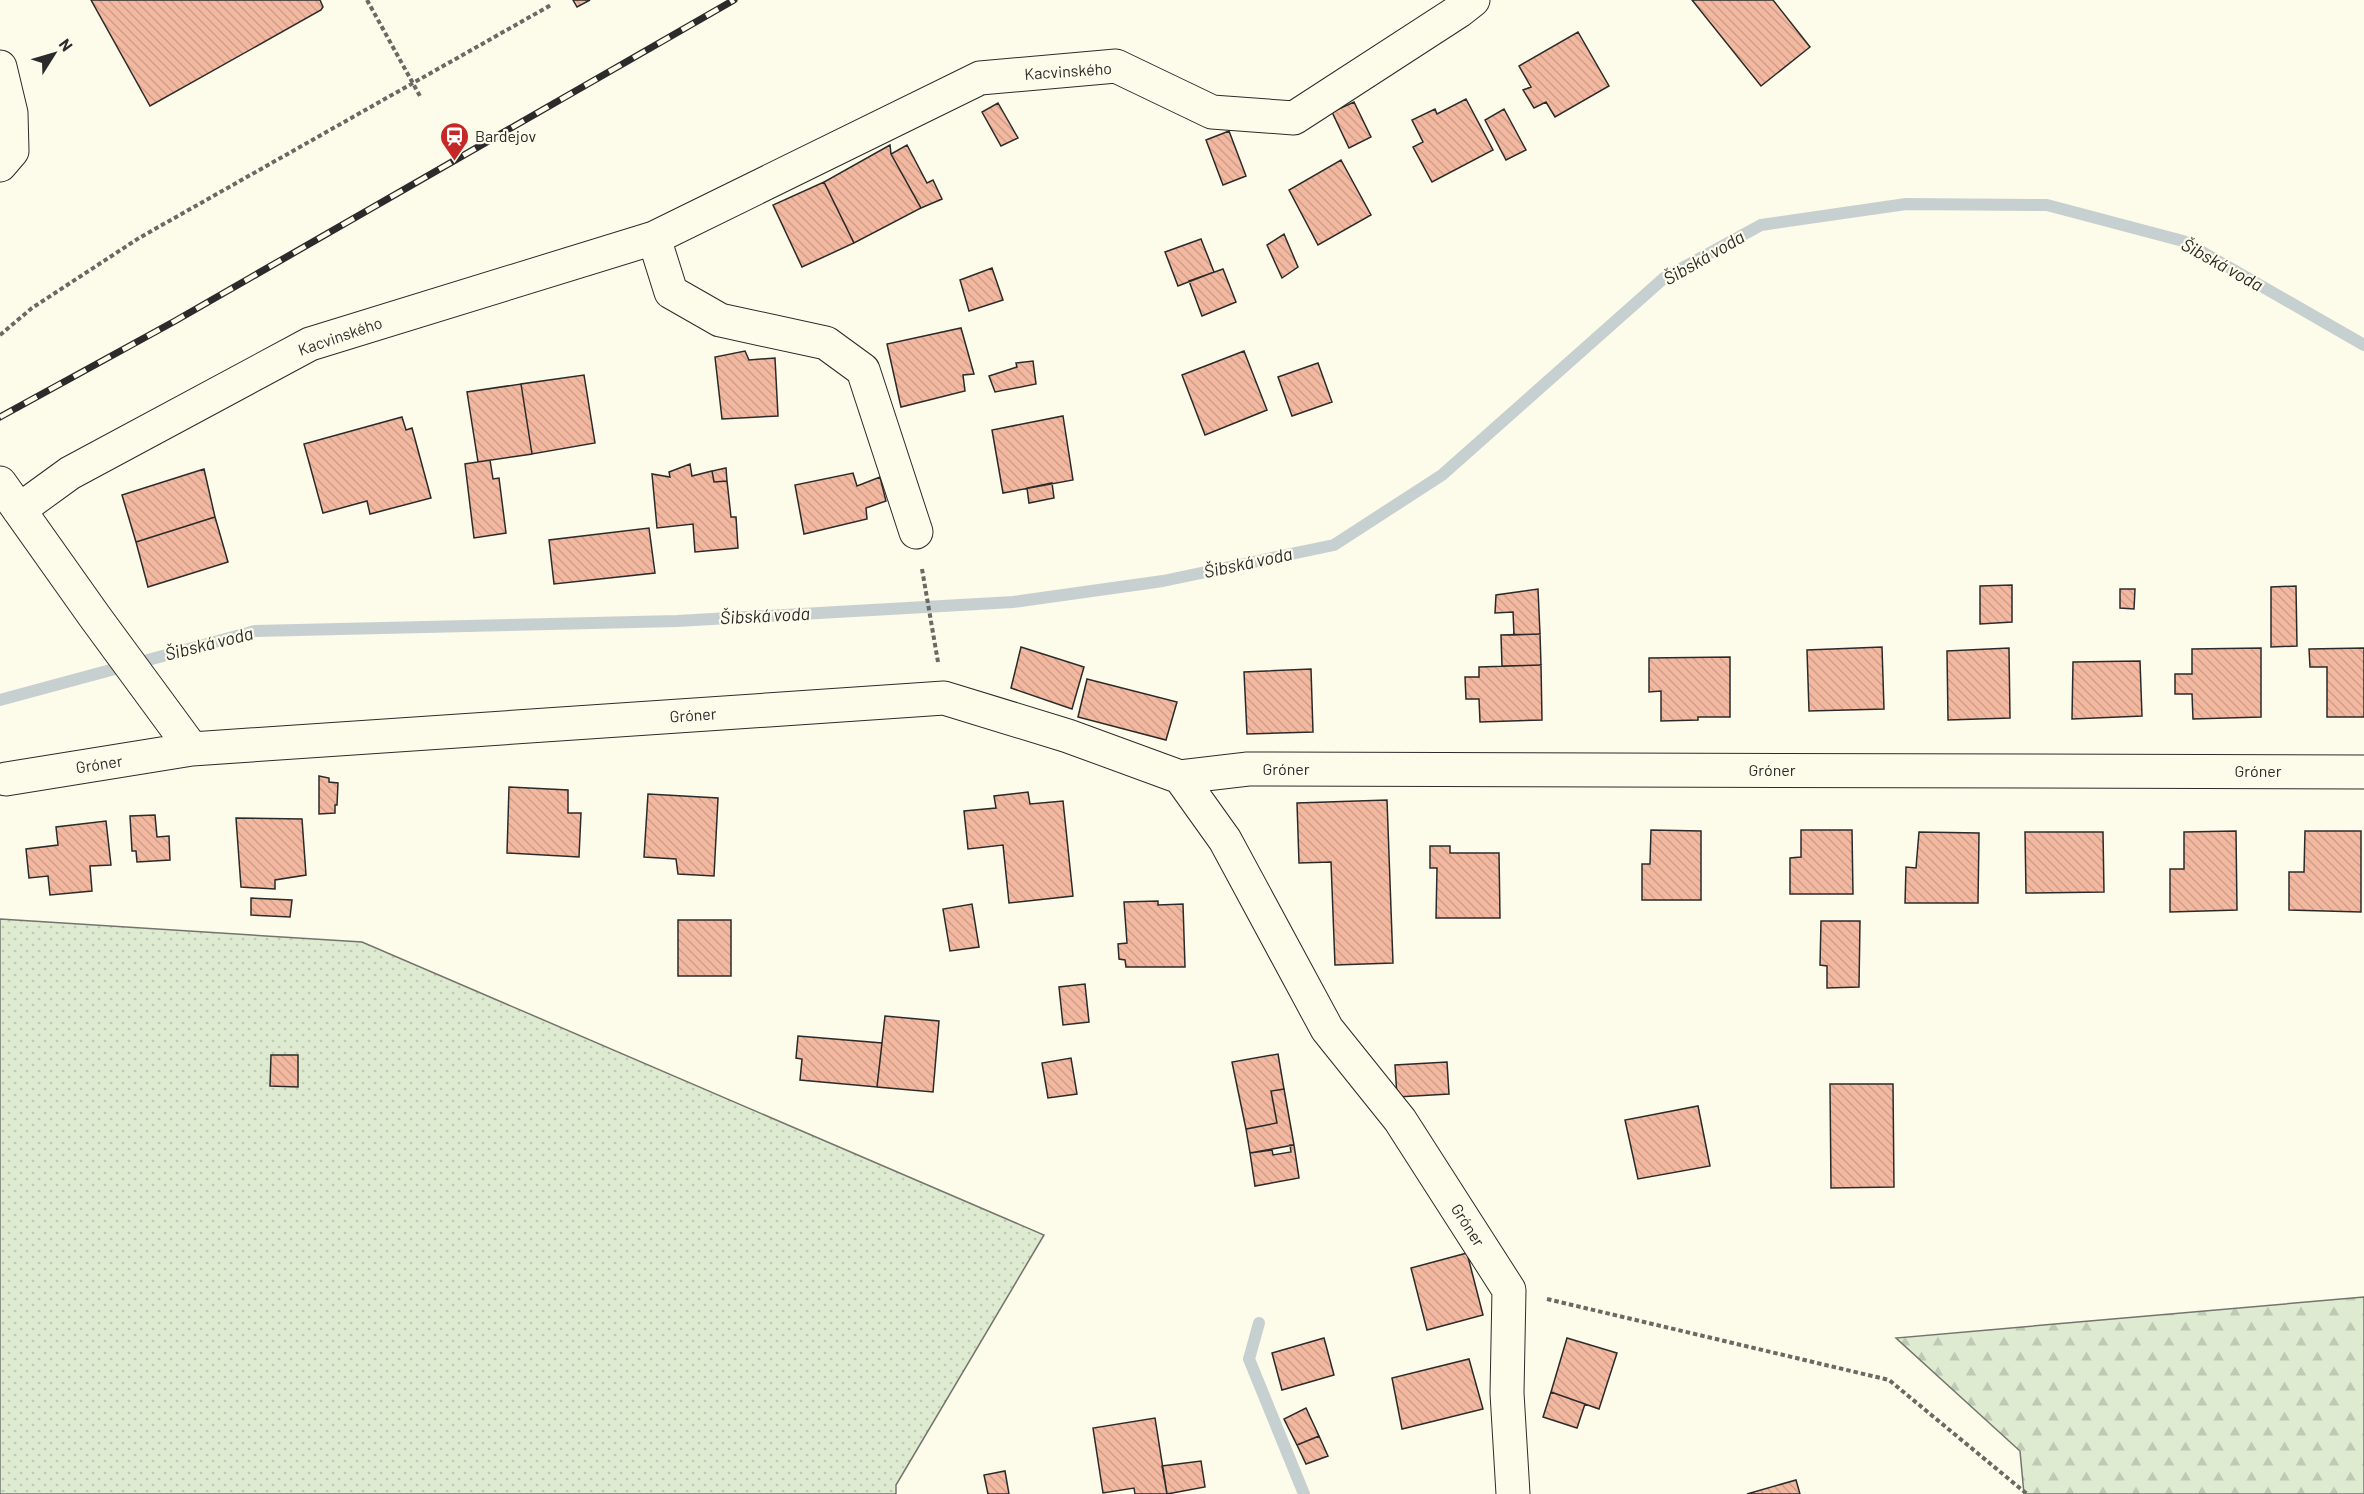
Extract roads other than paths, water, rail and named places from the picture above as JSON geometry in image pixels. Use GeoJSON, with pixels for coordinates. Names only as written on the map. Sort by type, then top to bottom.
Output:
{"type":"FeatureCollection","features":[{"type":"Feature","properties":{"kind":"street","name":"Kacvinského"},"geometry":{"type":"LineString","coordinates":[[19,510],[70,473],[309,344],[654,238],[980,78],[1116,66],[1212,112],[1294,118],[1473,0]]}},
{"type":"Feature","properties":{"kind":"street"},"geometry":{"type":"LineString","coordinates":[[0,67],[11,113],[12,151],[0,165]]}},
{"type":"Feature","properties":{"kind":"street"},"geometry":{"type":"LineString","coordinates":[[654,238],[671,292],[720,320],[826,343],[863,370],[916,532]]}},
{"type":"Feature","properties":{"kind":"street"},"geometry":{"type":"LineString","coordinates":[[0,483],[192,749]]}},
{"type":"Feature","properties":{"kind":"street","name":"Gróner"},"geometry":{"type":"LineString","coordinates":[[6,779],[192,749],[944,698],[1068,736],[1180,777],[1248,769],[2364,772]]}},
{"type":"Feature","properties":{"kind":"street","name":"Gróner"},"geometry":{"type":"LineString","coordinates":[[1180,777],[1225,840],[1327,1029],[1400,1120],[1509,1290],[1507,1393],[1513,1494]]}},
{"type":"Feature","properties":{"kind":"waterway","name":"Šibská voda"},"geometry":{"type":"LineString","coordinates":[[0,700],[255,631],[677,621],[1013,602],[1163,581],[1334,545],[1442,475],[1664,278],[1761,225],[1906,204],[2047,205],[2183,241],[2364,345]]}},
{"type":"Feature","properties":{"kind":"waterway"},"geometry":{"type":"LineString","coordinates":[[1259,1323],[1249,1359],[1304,1494]]}},
{"type":"Feature","properties":{"kind":"railway"},"geometry":{"type":"LineString","coordinates":[[0,417],[175,321],[734,0]]}},
{"type":"Feature","properties":{"kind":"place","name":"Bardejov"},"geometry":{"type":"Point","coordinates":[454,162]}}]}
